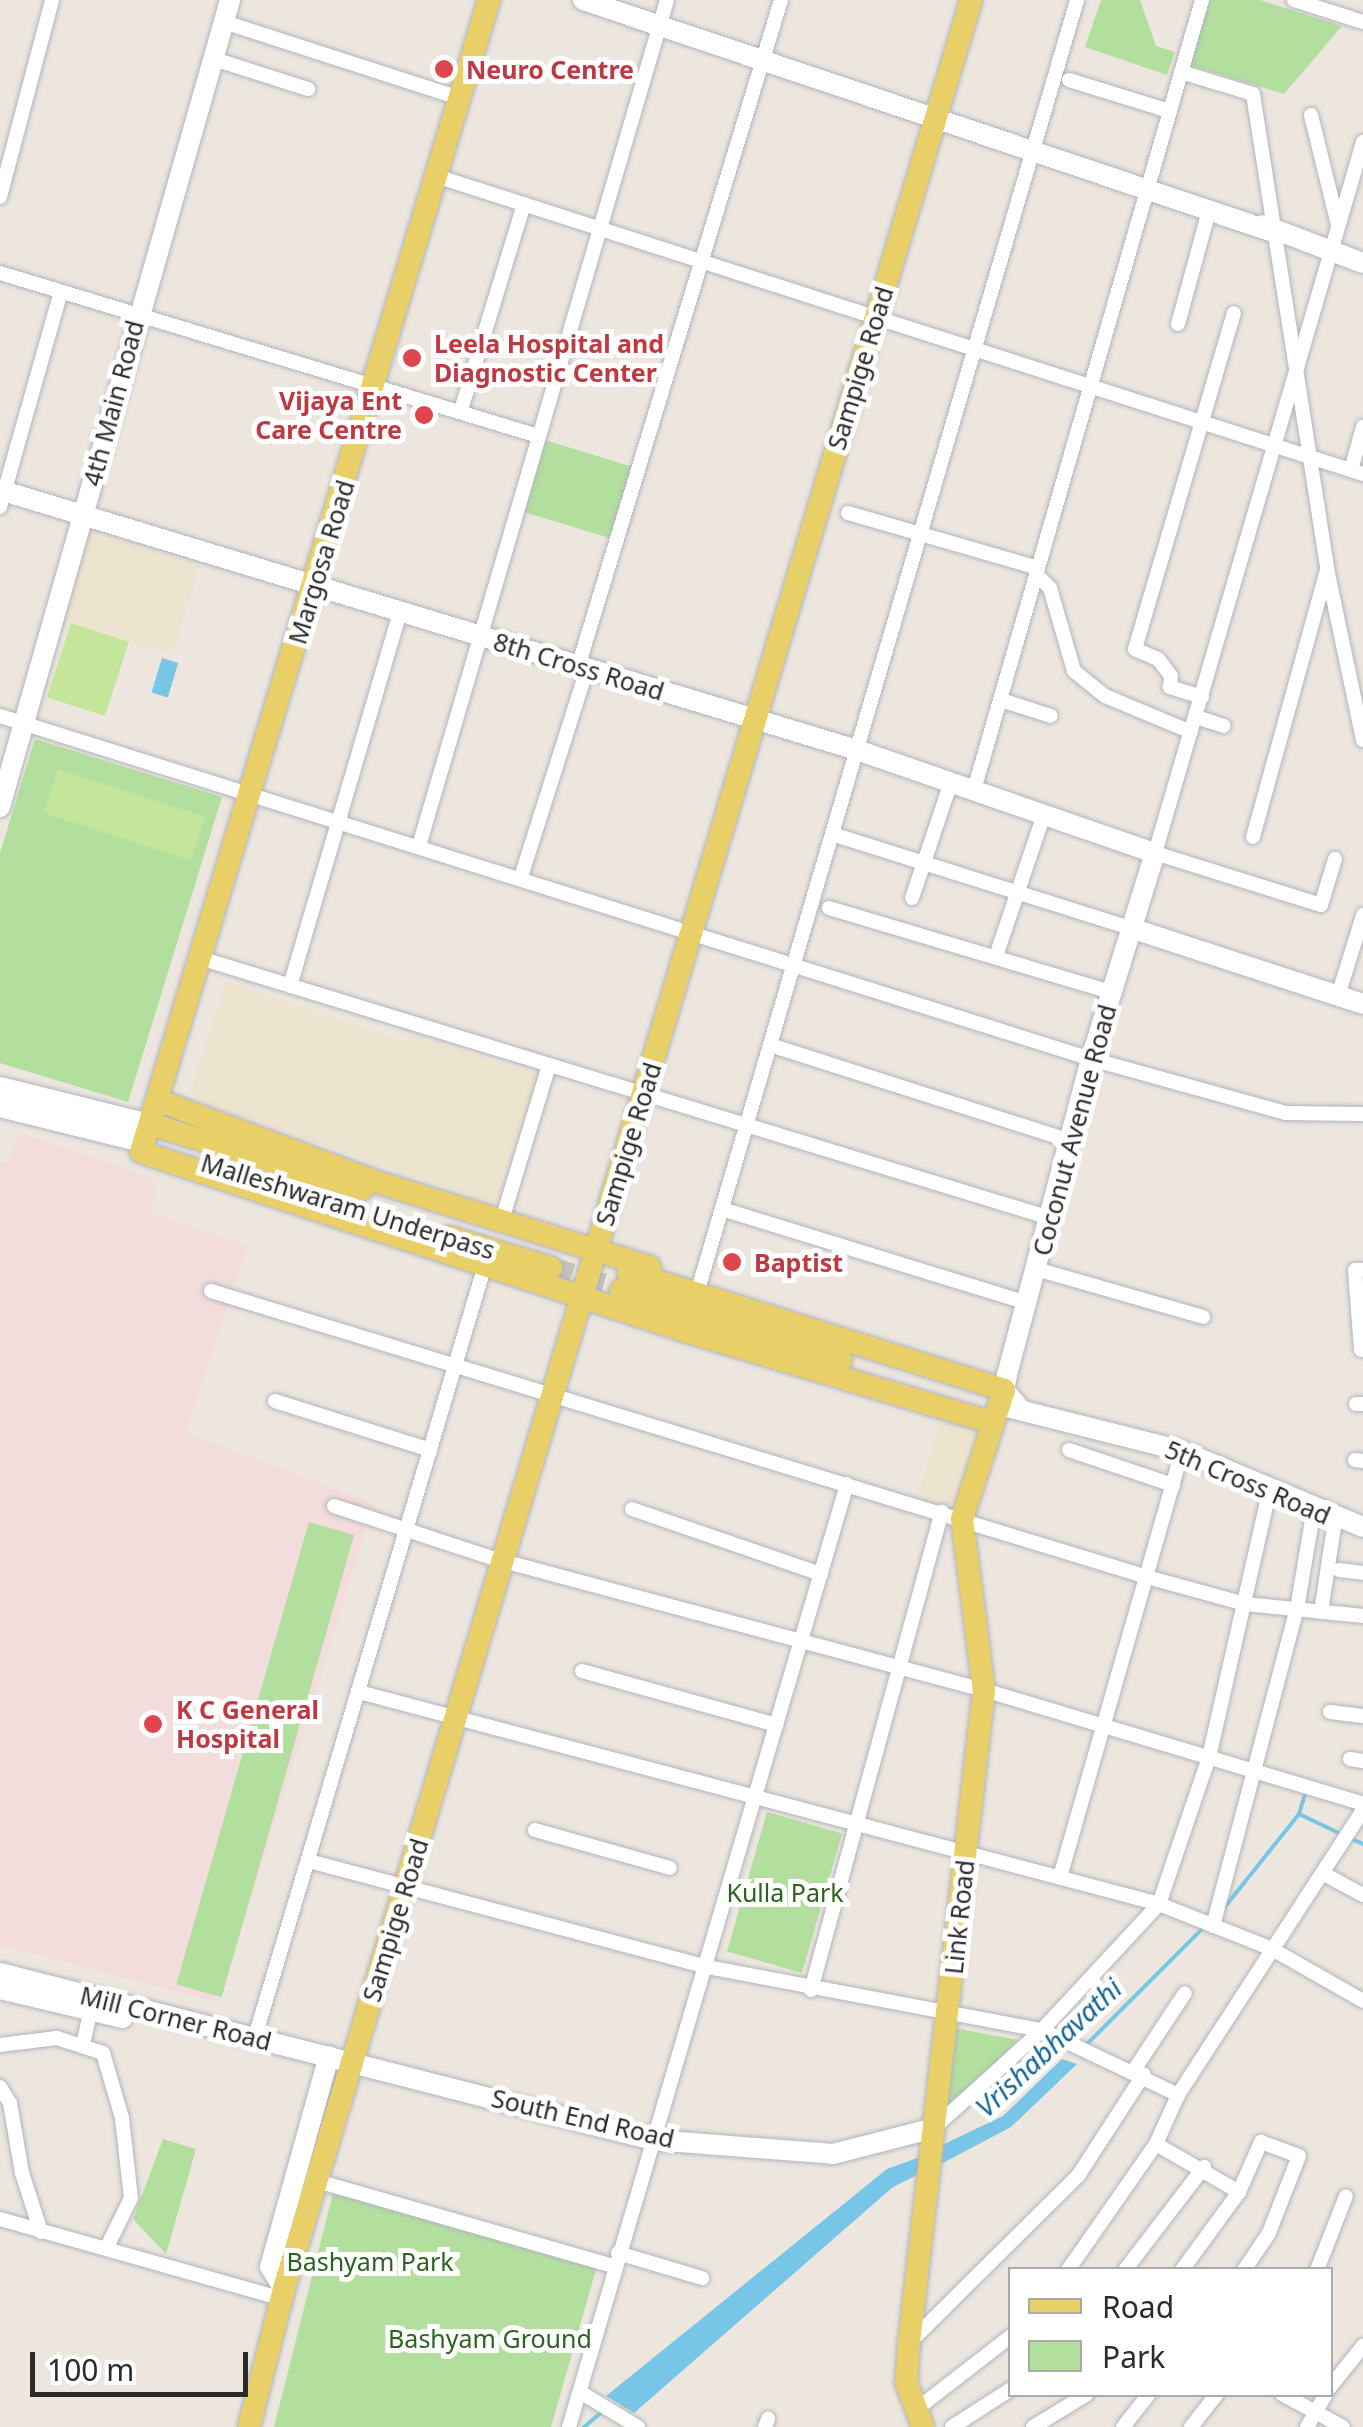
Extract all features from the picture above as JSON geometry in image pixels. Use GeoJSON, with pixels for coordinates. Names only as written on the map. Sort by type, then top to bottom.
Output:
{"type":"FeatureCollection","features":[{"type":"Feature","properties":{"kind":"main road","name":"Margosa Road"},"geometry":{"type":"LineString","coordinates":[[146,1140],[489,0]]}},
{"type":"Feature","properties":{"kind":"main road","name":"Sampige Road"},"geometry":{"type":"LineString","coordinates":[[249,2427],[317,2180],[339,2066],[405,1886],[971,0]]}},
{"type":"Feature","properties":{"kind":"main road"},"geometry":{"type":"LineString","coordinates":[[160,1102],[502,1220],[700,1283],[1004,1400]]}},
{"type":"Feature","properties":{"kind":"main road"},"geometry":{"type":"LineString","coordinates":[[146,1140],[582,1298],[1004,1400]]}},
{"type":"Feature","properties":{"kind":"main road","name":"Malleshwaram Underpass"},"geometry":{"type":"LineString","coordinates":[[146,1140],[554,1259]]}},
{"type":"Feature","properties":{"kind":"main road","name":"5th Cross Road"},"geometry":{"type":"LineString","coordinates":[[624,1281],[961,1376],[1004,1400],[624,1281]]}},
{"type":"Feature","properties":{"kind":"main road","name":"Link Road"},"geometry":{"type":"LineString","coordinates":[[918,2420],[906,2382],[909,2343],[984,1690],[952,1515],[1004,1400]]}},
{"type":"Feature","properties":{"kind":"street"},"geometry":{"type":"LineString","coordinates":[[0,196],[52,0]]}},
{"type":"Feature","properties":{"kind":"street","name":"4th Main Road"},"geometry":{"type":"LineString","coordinates":[[0,807],[137,315],[230,0]]}},
{"type":"Feature","properties":{"kind":"street"},"geometry":{"type":"LineString","coordinates":[[418,846],[480,646],[477,635],[535,435],[667,0]]}},
{"type":"Feature","properties":{"kind":"street"},"geometry":{"type":"LineString","coordinates":[[520,878],[780,0]]}},
{"type":"Feature","properties":{"kind":"street"},"geometry":{"type":"LineString","coordinates":[[700,1283],[1033,152],[1061,78],[1078,0]]}},
{"type":"Feature","properties":{"kind":"street"},"geometry":{"type":"LineString","coordinates":[[974,790],[1202,0]]}},
{"type":"Feature","properties":{"kind":"street"},"geometry":{"type":"LineString","coordinates":[[1294,0],[1363,22]]}},
{"type":"Feature","properties":{"kind":"street"},"geometry":{"type":"LineString","coordinates":[[594,2],[1363,264]]}},
{"type":"Feature","properties":{"kind":"street"},"geometry":{"type":"LineString","coordinates":[[224,22],[460,98]]}},
{"type":"Feature","properties":{"kind":"street"},"geometry":{"type":"LineString","coordinates":[[214,58],[308,89]]}},
{"type":"Feature","properties":{"kind":"street"},"geometry":{"type":"LineString","coordinates":[[1181,72],[1254,94],[1326,569],[1363,740]]}},
{"type":"Feature","properties":{"kind":"street"},"geometry":{"type":"LineString","coordinates":[[1061,78],[1169,111]]}},
{"type":"Feature","properties":{"kind":"street"},"geometry":{"type":"LineString","coordinates":[[1311,115],[1338,225]]}},
{"type":"Feature","properties":{"kind":"street"},"geometry":{"type":"LineString","coordinates":[[1335,859],[1321,905],[1155,853],[1278,447],[1363,142]]}},
{"type":"Feature","properties":{"kind":"street"},"geometry":{"type":"LineString","coordinates":[[436,176],[1357,472],[1363,427]]}},
{"type":"Feature","properties":{"kind":"street"},"geometry":{"type":"LineString","coordinates":[[1148,191],[1208,214],[1274,232]]}},
{"type":"Feature","properties":{"kind":"street"},"geometry":{"type":"LineString","coordinates":[[460,410],[524,204]]}},
{"type":"Feature","properties":{"kind":"street"},"geometry":{"type":"LineString","coordinates":[[1178,324],[1208,214]]}},
{"type":"Feature","properties":{"kind":"street"},"geometry":{"type":"LineString","coordinates":[[0,273],[375,382],[535,435]]}},
{"type":"Feature","properties":{"kind":"street"},"geometry":{"type":"LineString","coordinates":[[2,496],[61,292]]}},
{"type":"Feature","properties":{"kind":"street"},"geometry":{"type":"LineString","coordinates":[[1202,697],[1170,687],[1171,676],[1158,659],[1136,650],[1234,313]]}},
{"type":"Feature","properties":{"kind":"street","name":"8th Cross Road"},"geometry":{"type":"LineString","coordinates":[[2,496],[83,515],[857,750],[1155,853]]}},
{"type":"Feature","properties":{"kind":"street"},"geometry":{"type":"LineString","coordinates":[[848,513],[1037,571],[1050,588],[1074,671],[1105,696],[1194,725],[1224,726]]}},
{"type":"Feature","properties":{"kind":"street"},"geometry":{"type":"LineString","coordinates":[[1253,837],[1326,569]]}},
{"type":"Feature","properties":{"kind":"street"},"geometry":{"type":"LineString","coordinates":[[290,986],[400,613]]}},
{"type":"Feature","properties":{"kind":"street"},"geometry":{"type":"LineString","coordinates":[[1001,700],[1050,716]]}},
{"type":"Feature","properties":{"kind":"street"},"geometry":{"type":"LineString","coordinates":[[0,716],[692,930],[1092,1059],[1286,1113],[1363,1114]]}},
{"type":"Feature","properties":{"kind":"street"},"geometry":{"type":"LineString","coordinates":[[912,898],[951,782]]}},
{"type":"Feature","properties":{"kind":"street"},"geometry":{"type":"LineString","coordinates":[[996,956],[1044,814]]}},
{"type":"Feature","properties":{"kind":"street"},"geometry":{"type":"LineString","coordinates":[[832,834],[1363,1004]]}},
{"type":"Feature","properties":{"kind":"street","name":"Coconut Avenue Road"},"geometry":{"type":"LineString","coordinates":[[1004,1400],[1092,1059],[1155,853]]}},
{"type":"Feature","properties":{"kind":"street"},"geometry":{"type":"LineString","coordinates":[[829,908],[1111,992]]}},
{"type":"Feature","properties":{"kind":"street"},"geometry":{"type":"LineString","coordinates":[[1338,996],[1363,915]]}},
{"type":"Feature","properties":{"kind":"street"},"geometry":{"type":"LineString","coordinates":[[203,959],[1050,1218]]}},
{"type":"Feature","properties":{"kind":"street"},"geometry":{"type":"LineString","coordinates":[[770,1044],[1071,1141]]}},
{"type":"Feature","properties":{"kind":"street"},"geometry":{"type":"LineString","coordinates":[[502,1220],[549,1066]]}},
{"type":"Feature","properties":{"kind":"street"},"geometry":{"type":"LineString","coordinates":[[0,1088],[146,1140]]}},
{"type":"Feature","properties":{"kind":"street"},"geometry":{"type":"LineString","coordinates":[[0,1107],[146,1140]]}},
{"type":"Feature","properties":{"kind":"street"},"geometry":{"type":"LineString","coordinates":[[722,1209],[1027,1302]]}},
{"type":"Feature","properties":{"kind":"street"},"geometry":{"type":"LineString","coordinates":[[255,2038],[485,1265]]}},
{"type":"Feature","properties":{"kind":"street"},"geometry":{"type":"LineString","coordinates":[[1036,1269],[1203,1317]]}},
{"type":"Feature","properties":{"kind":"street"},"geometry":{"type":"LineString","coordinates":[[1361,1350],[1356,1270],[1363,1270]]}},
{"type":"Feature","properties":{"kind":"street"},"geometry":{"type":"LineString","coordinates":[[211,1291],[1147,1577],[1244,1604],[1363,1616]]}},
{"type":"Feature","properties":{"kind":"street","name":"5th Cross Road"},"geometry":{"type":"LineString","coordinates":[[1004,1400],[1182,1451],[1335,1520],[1363,1527]]}},
{"type":"Feature","properties":{"kind":"street"},"geometry":{"type":"LineString","coordinates":[[274,1401],[430,1450]]}},
{"type":"Feature","properties":{"kind":"street"},"geometry":{"type":"LineString","coordinates":[[1070,1450],[1173,1484]]}},
{"type":"Feature","properties":{"kind":"street"},"geometry":{"type":"LineString","coordinates":[[1060,1878],[1182,1451]]}},
{"type":"Feature","properties":{"kind":"street"},"geometry":{"type":"LineString","coordinates":[[568,2427],[847,1484]]}},
{"type":"Feature","properties":{"kind":"street"},"geometry":{"type":"LineString","coordinates":[[932,2148],[1159,1904],[1208,1757],[1270,1489]]}},
{"type":"Feature","properties":{"kind":"street"},"geometry":{"type":"LineString","coordinates":[[334,1506],[502,1560],[984,1690],[1363,1807],[1324,1874],[1178,2095],[1156,2144],[1070,2267]]}},
{"type":"Feature","properties":{"kind":"street"},"geometry":{"type":"LineString","coordinates":[[1213,1926],[1297,1609],[1314,1508]]}},
{"type":"Feature","properties":{"kind":"street"},"geometry":{"type":"LineString","coordinates":[[632,1509],[821,1574]]}},
{"type":"Feature","properties":{"kind":"street"},"geometry":{"type":"LineString","coordinates":[[811,1990],[901,1667],[952,1515]]}},
{"type":"Feature","properties":{"kind":"street"},"geometry":{"type":"LineString","coordinates":[[1321,1612],[1335,1520]]}},
{"type":"Feature","properties":{"kind":"street"},"geometry":{"type":"LineString","coordinates":[[1339,1570],[1363,1573]]}},
{"type":"Feature","properties":{"kind":"street"},"geometry":{"type":"LineString","coordinates":[[582,1671],[777,1724]]}},
{"type":"Feature","properties":{"kind":"street"},"geometry":{"type":"LineString","coordinates":[[359,1692],[454,1722],[858,1823],[1159,1904],[1272,1950],[1363,2001]]}},
{"type":"Feature","properties":{"kind":"street"},"geometry":{"type":"LineString","coordinates":[[1330,1712],[1363,1716]]}},
{"type":"Feature","properties":{"kind":"street"},"geometry":{"type":"LineString","coordinates":[[535,1830],[670,1868]]}},
{"type":"Feature","properties":{"kind":"street"},"geometry":{"type":"LineString","coordinates":[[309,1861],[707,1967],[811,1990],[1042,2030],[1139,2072],[1178,2095]]}},
{"type":"Feature","properties":{"kind":"street"},"geometry":{"type":"LineString","coordinates":[[1324,1874],[1363,1895]]}},
{"type":"Feature","properties":{"kind":"street","name":"Mill Corner Road"},"geometry":{"type":"LineString","coordinates":[[0,1973],[92,2004],[339,2066]]}},
{"type":"Feature","properties":{"kind":"street","name":"Mill Corner Road"},"geometry":{"type":"LineString","coordinates":[[0,1989],[255,2038],[339,2066]]}},
{"type":"Feature","properties":{"kind":"street"},"geometry":{"type":"LineString","coordinates":[[909,2343],[1078,2176],[1184,1994]]}},
{"type":"Feature","properties":{"kind":"street"},"geometry":{"type":"LineString","coordinates":[[83,2044],[92,2004]]}},
{"type":"Feature","properties":{"kind":"street"},"geometry":{"type":"LineString","coordinates":[[0,2045],[41,2038],[83,2044],[104,2052],[122,2118],[130,2198],[108,2245]]}},
{"type":"Feature","properties":{"kind":"street","name":"South End Road"},"geometry":{"type":"LineString","coordinates":[[339,2066],[654,2140],[833,2154],[932,2148]]}},
{"type":"Feature","properties":{"kind":"street","name":"Sampige Road"},"geometry":{"type":"LineString","coordinates":[[284,2294],[270,2267],[339,2066]]}},
{"type":"Feature","properties":{"kind":"street"},"geometry":{"type":"LineString","coordinates":[[0,2087],[10,2103],[22,2172],[41,2232]]}},
{"type":"Feature","properties":{"kind":"street"},"geometry":{"type":"LineString","coordinates":[[1184,2267],[1239,2192],[1261,2142],[1300,2156],[1269,2233],[1246,2267]]}},
{"type":"Feature","properties":{"kind":"street"},"geometry":{"type":"LineString","coordinates":[[1156,2144],[1204,2167],[1239,2192]]}},
{"type":"Feature","properties":{"kind":"street"},"geometry":{"type":"LineString","coordinates":[[1127,2267],[1204,2167]]}},
{"type":"Feature","properties":{"kind":"street"},"geometry":{"type":"LineString","coordinates":[[317,2180],[616,2260],[702,2278]]}},
{"type":"Feature","properties":{"kind":"street"},"geometry":{"type":"LineString","coordinates":[[1317,2267],[1346,2196]]}},
{"type":"Feature","properties":{"kind":"street"},"geometry":{"type":"LineString","coordinates":[[0,2219],[284,2294]]}},
{"type":"Feature","properties":{"kind":"street"},"geometry":{"type":"LineString","coordinates":[[918,2420],[1008,2338]]}},
{"type":"Feature","properties":{"kind":"street"},"geometry":{"type":"LineString","coordinates":[[1333,2382],[1363,2346]]}},
{"type":"Feature","properties":{"kind":"street"},"geometry":{"type":"LineString","coordinates":[[952,2427],[1008,2391]]}},
{"type":"Feature","properties":{"kind":"street"},"geometry":{"type":"LineString","coordinates":[[580,2392],[638,2427]]}},
{"type":"Feature","properties":{"kind":"street"},"geometry":{"type":"LineString","coordinates":[[1034,2427],[1082,2397]]}},
{"type":"Feature","properties":{"kind":"street"},"geometry":{"type":"LineString","coordinates":[[1123,2427],[1146,2397]]}},
{"type":"Feature","properties":{"kind":"street"},"geometry":{"type":"LineString","coordinates":[[1194,2426],[1214,2397]]}},
{"type":"Feature","properties":{"kind":"street"},"geometry":{"type":"LineString","coordinates":[[1288,2397],[1343,2427]]}},
{"type":"Feature","properties":{"kind":"street"},"geometry":{"type":"LineString","coordinates":[[1307,2427],[1324,2397]]}},
{"type":"Feature","properties":{"kind":"shaded area"},"geometry":{"type":"Polygon","coordinates":[[[92,524],[202,558],[172,655],[62,622],[92,524]]]}},
{"type":"Feature","properties":{"kind":"shaded area"},"geometry":{"type":"Polygon","coordinates":[[[226,981],[408,1042],[411,1034],[538,1075],[496,1205],[202,1103],[190,1093],[226,981]]]}},
{"type":"Feature","properties":{"kind":"shaded area","name":"K C General Hospital"},"geometry":{"type":"Polygon","coordinates":[[[18,1132],[159,1180],[149,1212],[248,1246],[186,1433],[374,1503],[219,2003],[0,1945],[0,1161],[8,1163],[18,1132]]]}},
{"type":"Feature","properties":{"kind":"shaded area"},"geometry":{"type":"Polygon","coordinates":[[[943,1413],[986,1426],[959,1514],[916,1501],[943,1413]]]}},
{"type":"Feature","properties":{"kind":"green space"},"geometry":{"type":"Polygon","coordinates":[[[1101,0],[1140,0],[1156,46],[1175,52],[1167,75],[1085,47],[1101,0]]]}},
{"type":"Feature","properties":{"kind":"green space"},"geometry":{"type":"Polygon","coordinates":[[[1209,0],[1260,0],[1342,26],[1284,94],[1189,65],[1209,0]]]}},
{"type":"Feature","properties":{"kind":"green space"},"geometry":{"type":"Polygon","coordinates":[[[545,440],[633,467],[611,539],[523,512],[545,440]]]}},
{"type":"Feature","properties":{"kind":"green space"},"geometry":{"type":"Polygon","coordinates":[[[71,623],[129,642],[105,716],[47,697],[71,623]]]}},
{"type":"Feature","properties":{"kind":"green space"},"geometry":{"type":"Polygon","coordinates":[[[35,739],[222,797],[128,1102],[0,1063],[0,853],[35,739]]]}},
{"type":"Feature","properties":{"kind":"green space"},"geometry":{"type":"Polygon","coordinates":[[[58,769],[205,817],[191,861],[44,813],[58,769]]]}},
{"type":"Feature","properties":{"kind":"green space"},"geometry":{"type":"Polygon","coordinates":[[[309,1522],[354,1535],[222,1997],[176,1984],[309,1522]]]}},
{"type":"Feature","properties":{"kind":"green space","name":"Kulla Park"},"geometry":{"type":"Polygon","coordinates":[[[767,1812],[842,1833],[802,1973],[727,1951],[767,1812]]]}},
{"type":"Feature","properties":{"kind":"green space"},"geometry":{"type":"Polygon","coordinates":[[[955,2028],[1018,2040],[947,2112],[955,2028]]]}},
{"type":"Feature","properties":{"kind":"green space"},"geometry":{"type":"Polygon","coordinates":[[[163,2139],[196,2149],[166,2254],[133,2219],[163,2139]]]}},
{"type":"Feature","properties":{"kind":"green space"},"geometry":{"type":"Polygon","coordinates":[[[333,2193],[597,2266],[551,2427],[274,2427],[333,2193]]]}},
{"type":"Feature","properties":{"kind":"water"},"geometry":{"type":"Polygon","coordinates":[[[162,658],[178,663],[168,697],[151,692],[162,658]]]}},
{"type":"Feature","properties":{"kind":"water"},"geometry":{"type":"Polygon","coordinates":[[[1062,2059],[1077,2064],[1011,2127],[939,2165],[942,2145],[1003,2116],[1062,2059]]]}},
{"type":"Feature","properties":{"kind":"water"},"geometry":{"type":"Polygon","coordinates":[[[920,2157],[917,2175],[893,2187],[634,2413],[606,2396],[887,2169],[920,2157]]]}},
{"type":"Feature","properties":{"kind":"waterway","name":"Vrishabhavathi"},"geometry":{"type":"LineString","coordinates":[[1224,1908],[1299,1814],[1305,1794]]}},
{"type":"Feature","properties":{"kind":"waterway"},"geometry":{"type":"LineString","coordinates":[[1299,1814],[1341,1834]]}},
{"type":"Feature","properties":{"kind":"waterway"},"geometry":{"type":"LineString","coordinates":[[1349,1838],[1363,1844]]}},
{"type":"Feature","properties":{"kind":"waterway","name":"Vrishabhavathi"},"geometry":{"type":"LineString","coordinates":[[1086,2045],[1203,1928]]}},
{"type":"Feature","properties":{"kind":"waterway","name":"Vrishabhavathi"},"geometry":{"type":"LineString","coordinates":[[584,2427],[603,2411]]}},
{"type":"Feature","properties":{"kind":"tunnel"},"geometry":{"type":"LineString","coordinates":[[551,1268],[621,1290]]}},
{"type":"Feature","properties":{"kind":"place","name":"Neuro Centre"},"geometry":{"type":"Point","coordinates":[444,69]}},
{"type":"Feature","properties":{"kind":"place","name":"Leela Hospital and Diagnostic Center"},"geometry":{"type":"Point","coordinates":[412,358]}},
{"type":"Feature","properties":{"kind":"place","name":"Vijaya Ent Care Centre"},"geometry":{"type":"Point","coordinates":[424,415]}},
{"type":"Feature","properties":{"kind":"place","name":"Baptist"},"geometry":{"type":"Point","coordinates":[732,1262]}},
{"type":"Feature","properties":{"kind":"place","name":"K C General Hospital"},"geometry":{"type":"Point","coordinates":[153,1724]}},
{"type":"Feature","properties":{"kind":"park label","name":"Bashyam Park"},"geometry":{"type":"Point","coordinates":[370,2261]}},
{"type":"Feature","properties":{"kind":"park label","name":"Bashyam Ground"},"geometry":{"type":"Point","coordinates":[490,2338]}}]}
